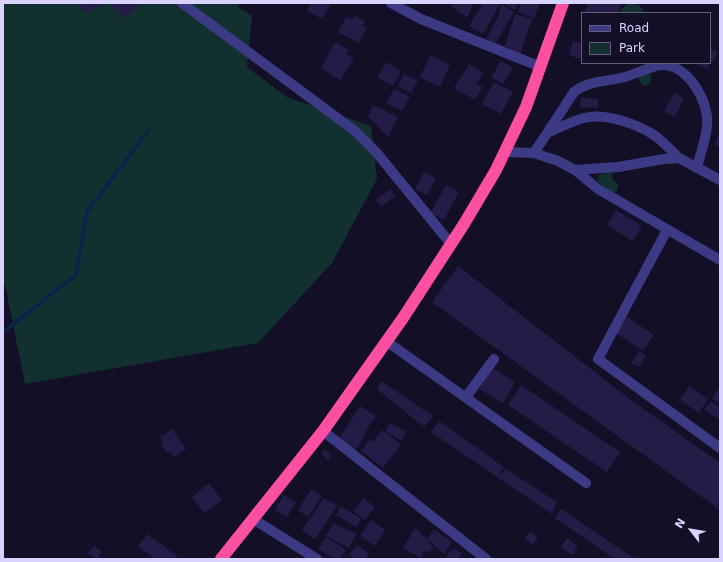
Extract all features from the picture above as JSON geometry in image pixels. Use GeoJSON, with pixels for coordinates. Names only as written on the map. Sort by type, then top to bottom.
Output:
{"type":"FeatureCollection","features":[{"type":"Feature","properties":{"kind":"highway"},"geometry":{"type":"LineString","coordinates":[[222,559],[323,431],[464,224],[505,152],[526,107],[563,3]]}},
{"type":"Feature","properties":{"kind":"street"},"geometry":{"type":"LineString","coordinates":[[182,3],[355,131],[380,158],[451,244]]}},
{"type":"Feature","properties":{"kind":"street"},"geometry":{"type":"LineString","coordinates":[[391,3],[421,19],[541,67]]}},
{"type":"Feature","properties":{"kind":"street"},"geometry":{"type":"LineString","coordinates":[[534,153],[574,92],[582,86],[596,81],[613,80],[636,74],[660,65],[671,67],[684,73],[694,84],[702,98],[707,115],[707,126],[697,168]]}},
{"type":"Feature","properties":{"kind":"street"},"geometry":{"type":"LineString","coordinates":[[547,133],[586,117],[616,119],[655,136],[679,158],[720,180]]}},
{"type":"Feature","properties":{"kind":"street"},"geometry":{"type":"LineString","coordinates":[[505,152],[534,153],[558,161],[575,170],[598,189],[720,260]]}},
{"type":"Feature","properties":{"kind":"street"},"geometry":{"type":"LineString","coordinates":[[575,170],[618,167],[664,159],[679,158]]}},
{"type":"Feature","properties":{"kind":"street"},"geometry":{"type":"LineString","coordinates":[[667,230],[598,359],[720,448]]}},
{"type":"Feature","properties":{"kind":"street"},"geometry":{"type":"LineString","coordinates":[[386,340],[586,483]]}},
{"type":"Feature","properties":{"kind":"street"},"geometry":{"type":"LineString","coordinates":[[466,397],[494,359]]}},
{"type":"Feature","properties":{"kind":"street"},"geometry":{"type":"LineString","coordinates":[[323,431],[486,559]]}},
{"type":"Feature","properties":{"kind":"street"},"geometry":{"type":"LineString","coordinates":[[253,519],[317,559]]}},
{"type":"Feature","properties":{"kind":"green space"},"geometry":{"type":"Polygon","coordinates":[[[3,3],[240,3],[238,7],[252,16],[247,67],[287,97],[371,126],[377,179],[332,263],[258,343],[25,384],[5,285],[3,284],[3,3]]]}},
{"type":"Feature","properties":{"kind":"green space"},"geometry":{"type":"Polygon","coordinates":[[[629,3],[639,5],[643,9],[643,12],[620,12],[629,3]]]}},
{"type":"Feature","properties":{"kind":"green space"},"geometry":{"type":"Polygon","coordinates":[[[649,71],[651,80],[649,84],[645,86],[641,84],[638,76],[649,71]]]}},
{"type":"Feature","properties":{"kind":"green space"},"geometry":{"type":"Polygon","coordinates":[[[612,172],[612,179],[618,184],[617,191],[611,193],[598,182],[598,175],[612,172]]]}},
{"type":"Feature","properties":{"kind":"building"},"geometry":{"type":"Polygon","coordinates":[[[79,3],[107,3],[84,13],[79,3]]]}},
{"type":"Feature","properties":{"kind":"building"},"geometry":{"type":"Polygon","coordinates":[[[114,3],[137,3],[139,5],[125,19],[112,5],[114,3]]]}},
{"type":"Feature","properties":{"kind":"building"},"geometry":{"type":"Polygon","coordinates":[[[311,3],[331,3],[322,19],[307,11],[311,3]]]}},
{"type":"Feature","properties":{"kind":"building"},"geometry":{"type":"Polygon","coordinates":[[[453,3],[474,3],[467,17],[456,11],[457,9],[451,6],[453,3]]]}},
{"type":"Feature","properties":{"kind":"building"},"geometry":{"type":"Polygon","coordinates":[[[483,3],[500,4],[483,34],[469,26],[483,3]]]}},
{"type":"Feature","properties":{"kind":"building"},"geometry":{"type":"Polygon","coordinates":[[[502,3],[518,3],[515,10],[502,3]]]}},
{"type":"Feature","properties":{"kind":"building"},"geometry":{"type":"Polygon","coordinates":[[[521,3],[540,3],[534,18],[518,12],[521,3]]]}},
{"type":"Feature","properties":{"kind":"building"},"geometry":{"type":"Polygon","coordinates":[[[588,3],[621,4],[617,12],[584,12],[588,3]]]}},
{"type":"Feature","properties":{"kind":"building"},"geometry":{"type":"Polygon","coordinates":[[[501,4],[514,12],[495,44],[486,39],[498,17],[501,4]]]}},
{"type":"Feature","properties":{"kind":"building"},"geometry":{"type":"Polygon","coordinates":[[[515,14],[532,19],[520,54],[509,51],[510,48],[505,46],[515,14]]]}},
{"type":"Feature","properties":{"kind":"building"},"geometry":{"type":"Polygon","coordinates":[[[354,15],[365,21],[362,25],[367,28],[359,43],[338,32],[346,17],[352,20],[354,15]]]}},
{"type":"Feature","properties":{"kind":"building"},"geometry":{"type":"Polygon","coordinates":[[[573,41],[581,44],[580,59],[569,55],[573,41]]]}},
{"type":"Feature","properties":{"kind":"building"},"geometry":{"type":"Polygon","coordinates":[[[335,42],[348,50],[346,54],[354,58],[340,80],[321,68],[335,42]]]}},
{"type":"Feature","properties":{"kind":"building"},"geometry":{"type":"Polygon","coordinates":[[[711,50],[718,53],[711,63],[711,50]]]}},
{"type":"Feature","properties":{"kind":"building"},"geometry":{"type":"Polygon","coordinates":[[[430,55],[450,65],[440,87],[420,77],[430,55]]]}},
{"type":"Feature","properties":{"kind":"building"},"geometry":{"type":"Polygon","coordinates":[[[501,61],[513,68],[503,84],[491,77],[501,61]]]}},
{"type":"Feature","properties":{"kind":"building"},"geometry":{"type":"Polygon","coordinates":[[[386,62],[401,71],[393,86],[377,77],[386,62]]]}},
{"type":"Feature","properties":{"kind":"building"},"geometry":{"type":"Polygon","coordinates":[[[469,64],[483,73],[477,84],[483,87],[475,100],[454,88],[469,64]]]}},
{"type":"Feature","properties":{"kind":"building"},"geometry":{"type":"Polygon","coordinates":[[[697,64],[710,64],[707,69],[697,64]]]}},
{"type":"Feature","properties":{"kind":"building"},"geometry":{"type":"Polygon","coordinates":[[[404,74],[418,81],[411,93],[398,86],[404,74]]]}},
{"type":"Feature","properties":{"kind":"building"},"geometry":{"type":"Polygon","coordinates":[[[494,82],[513,92],[501,114],[482,104],[494,82]]]}},
{"type":"Feature","properties":{"kind":"building"},"geometry":{"type":"Polygon","coordinates":[[[394,89],[410,97],[402,111],[386,103],[394,89]]]}},
{"type":"Feature","properties":{"kind":"building"},"geometry":{"type":"Polygon","coordinates":[[[674,93],[684,98],[675,117],[664,111],[674,93]]]}},
{"type":"Feature","properties":{"kind":"building"},"geometry":{"type":"Polygon","coordinates":[[[581,98],[598,99],[598,108],[580,107],[581,98]]]}},
{"type":"Feature","properties":{"kind":"building"},"geometry":{"type":"Polygon","coordinates":[[[373,105],[398,117],[388,137],[368,117],[373,105]]]}},
{"type":"Feature","properties":{"kind":"building"},"geometry":{"type":"Polygon","coordinates":[[[720,131],[720,147],[715,145],[720,131]]]}},
{"type":"Feature","properties":{"kind":"building"},"geometry":{"type":"Polygon","coordinates":[[[424,172],[436,178],[427,195],[415,189],[424,172]]]}},
{"type":"Feature","properties":{"kind":"building"},"geometry":{"type":"Polygon","coordinates":[[[446,185],[459,192],[444,220],[430,213],[446,185]]]}},
{"type":"Feature","properties":{"kind":"building"},"geometry":{"type":"Polygon","coordinates":[[[390,189],[395,196],[381,207],[376,200],[390,189]]]}},
{"type":"Feature","properties":{"kind":"building"},"geometry":{"type":"Polygon","coordinates":[[[616,210],[642,226],[632,241],[607,225],[616,210]]]}},
{"type":"Feature","properties":{"kind":"building"},"geometry":{"type":"Polygon","coordinates":[[[458,266],[627,397],[720,463],[720,510],[432,302],[458,266]]]}},
{"type":"Feature","properties":{"kind":"building"},"geometry":{"type":"Polygon","coordinates":[[[627,317],[654,335],[643,351],[616,333],[627,317]]]}},
{"type":"Feature","properties":{"kind":"building"},"geometry":{"type":"Polygon","coordinates":[[[639,351],[646,356],[639,367],[631,363],[639,351]]]}},
{"type":"Feature","properties":{"kind":"building"},"geometry":{"type":"Polygon","coordinates":[[[492,368],[515,382],[503,403],[479,389],[492,368]]]}},
{"type":"Feature","properties":{"kind":"building"},"geometry":{"type":"Polygon","coordinates":[[[381,381],[433,416],[424,427],[377,389],[381,381]]]}},
{"type":"Feature","properties":{"kind":"building"},"geometry":{"type":"Polygon","coordinates":[[[521,385],[620,452],[607,472],[508,405],[521,385]]]}},
{"type":"Feature","properties":{"kind":"building"},"geometry":{"type":"Polygon","coordinates":[[[720,385],[720,404],[712,399],[720,385]]]}},
{"type":"Feature","properties":{"kind":"building"},"geometry":{"type":"Polygon","coordinates":[[[689,386],[708,399],[699,413],[680,400],[689,386]]]}},
{"type":"Feature","properties":{"kind":"building"},"geometry":{"type":"Polygon","coordinates":[[[711,401],[720,407],[720,420],[704,410],[711,401]]]}},
{"type":"Feature","properties":{"kind":"building"},"geometry":{"type":"Polygon","coordinates":[[[360,406],[376,416],[364,433],[366,434],[355,451],[338,440],[360,406]]]}},
{"type":"Feature","properties":{"kind":"building"},"geometry":{"type":"Polygon","coordinates":[[[439,421],[504,467],[497,477],[431,432],[439,421]]]}},
{"type":"Feature","properties":{"kind":"building"},"geometry":{"type":"Polygon","coordinates":[[[390,423],[406,432],[401,441],[385,431],[390,423]]]}},
{"type":"Feature","properties":{"kind":"building"},"geometry":{"type":"Polygon","coordinates":[[[172,429],[186,449],[174,457],[170,451],[167,453],[161,444],[163,442],[160,437],[172,429]]]}},
{"type":"Feature","properties":{"kind":"building"},"geometry":{"type":"Polygon","coordinates":[[[382,430],[401,444],[383,468],[361,451],[370,439],[373,442],[382,430]]]}},
{"type":"Feature","properties":{"kind":"building"},"geometry":{"type":"Polygon","coordinates":[[[325,449],[332,456],[328,460],[321,454],[325,449]]]}},
{"type":"Feature","properties":{"kind":"building"},"geometry":{"type":"Polygon","coordinates":[[[506,469],[557,502],[552,514],[497,477],[506,469]]]}},
{"type":"Feature","properties":{"kind":"building"},"geometry":{"type":"Polygon","coordinates":[[[209,483],[222,500],[204,513],[192,497],[209,483]]]}},
{"type":"Feature","properties":{"kind":"building"},"geometry":{"type":"Polygon","coordinates":[[[311,489],[322,496],[308,517],[298,510],[311,489]]]}},
{"type":"Feature","properties":{"kind":"building"},"geometry":{"type":"Polygon","coordinates":[[[284,495],[296,503],[287,517],[275,510],[284,495]]]}},
{"type":"Feature","properties":{"kind":"building"},"geometry":{"type":"Polygon","coordinates":[[[324,498],[337,506],[315,539],[302,530],[324,498]]]}},
{"type":"Feature","properties":{"kind":"building"},"geometry":{"type":"Polygon","coordinates":[[[364,498],[375,507],[365,520],[353,511],[364,498]]]}},
{"type":"Feature","properties":{"kind":"building"},"geometry":{"type":"Polygon","coordinates":[[[341,506],[361,519],[356,527],[336,515],[341,506]]]}},
{"type":"Feature","properties":{"kind":"building"},"geometry":{"type":"Polygon","coordinates":[[[561,509],[635,559],[615,559],[555,518],[561,509]]]}},
{"type":"Feature","properties":{"kind":"building"},"geometry":{"type":"Polygon","coordinates":[[[371,520],[385,530],[375,546],[360,536],[371,520]]]}},
{"type":"Feature","properties":{"kind":"building"},"geometry":{"type":"Polygon","coordinates":[[[333,523],[356,534],[349,548],[326,536],[333,523]]]}},
{"type":"Feature","properties":{"kind":"building"},"geometry":{"type":"Polygon","coordinates":[[[415,528],[427,539],[433,548],[430,552],[423,551],[421,558],[403,548],[415,528]]]}},
{"type":"Feature","properties":{"kind":"building"},"geometry":{"type":"Polygon","coordinates":[[[434,529],[452,542],[444,554],[427,539],[434,529]]]}},
{"type":"Feature","properties":{"kind":"building"},"geometry":{"type":"Polygon","coordinates":[[[530,531],[538,538],[532,545],[525,538],[530,531]]]}},
{"type":"Feature","properties":{"kind":"building"},"geometry":{"type":"Polygon","coordinates":[[[147,534],[177,556],[175,559],[155,559],[138,546],[147,534]]]}},
{"type":"Feature","properties":{"kind":"building"},"geometry":{"type":"Polygon","coordinates":[[[326,537],[346,550],[340,559],[335,559],[318,549],[326,537]]]}},
{"type":"Feature","properties":{"kind":"building"},"geometry":{"type":"Polygon","coordinates":[[[567,538],[578,546],[572,555],[561,547],[567,538]]]}},
{"type":"Feature","properties":{"kind":"building"},"geometry":{"type":"Polygon","coordinates":[[[357,545],[369,553],[365,559],[355,559],[349,555],[357,545]]]}},
{"type":"Feature","properties":{"kind":"building"},"geometry":{"type":"Polygon","coordinates":[[[94,546],[102,552],[97,559],[88,553],[94,546]]]}},
{"type":"Feature","properties":{"kind":"building"},"geometry":{"type":"Polygon","coordinates":[[[454,549],[462,553],[458,559],[445,559],[449,553],[454,549]]]}},
{"type":"Feature","properties":{"kind":"waterway"},"geometry":{"type":"LineString","coordinates":[[3,332],[76,275],[87,212],[148,131]]}}]}
